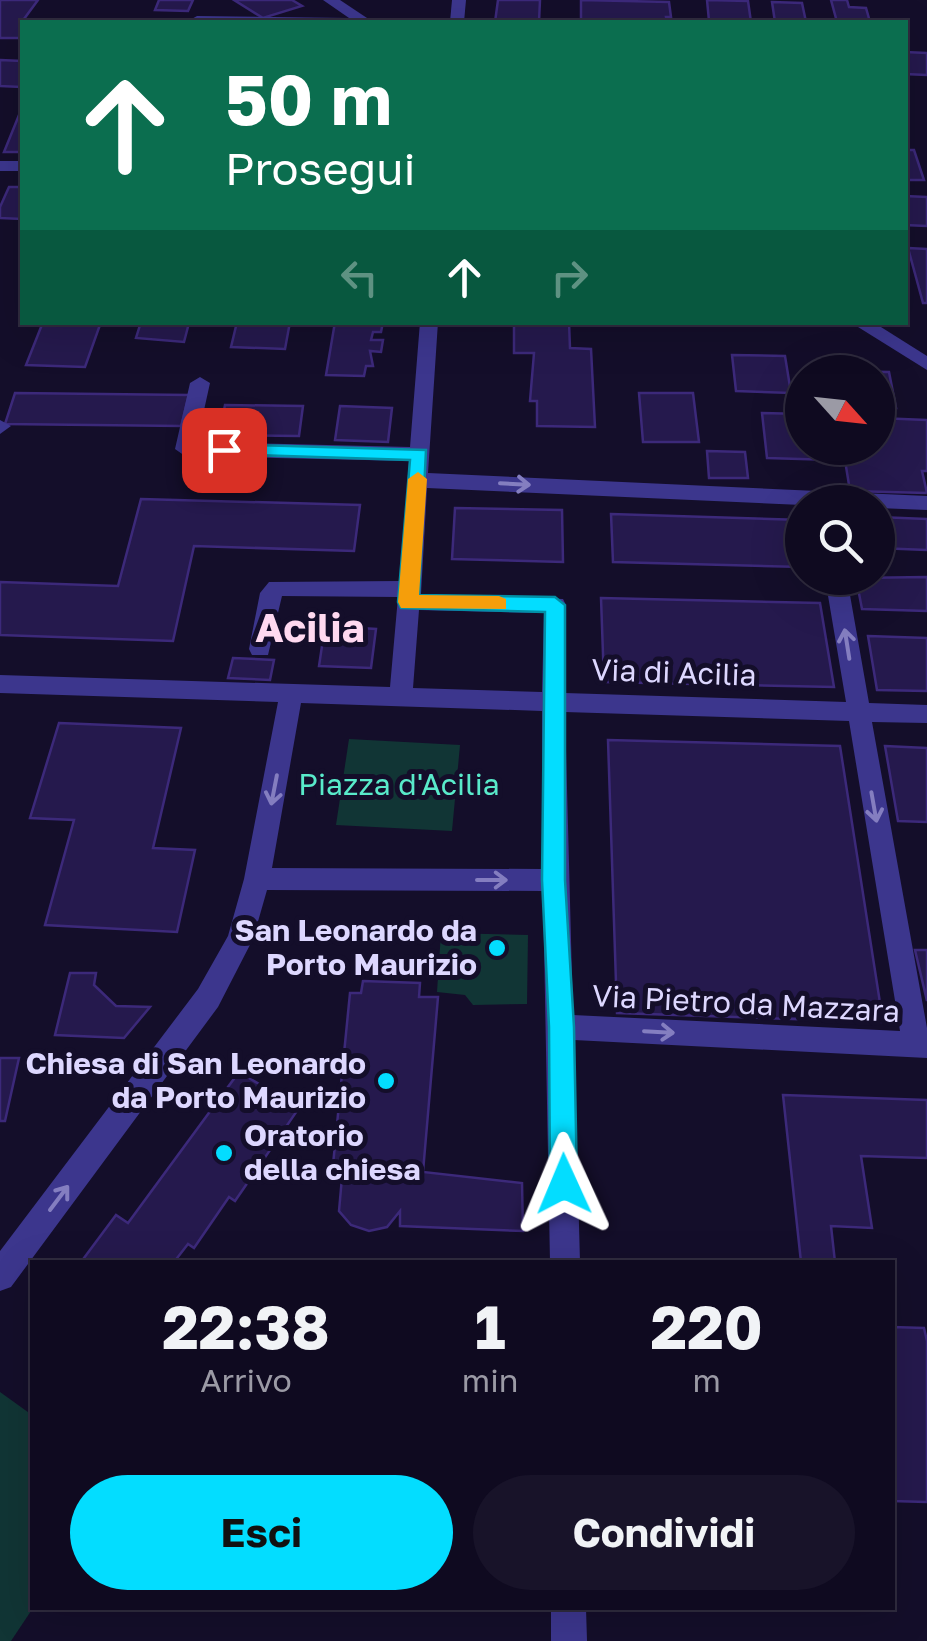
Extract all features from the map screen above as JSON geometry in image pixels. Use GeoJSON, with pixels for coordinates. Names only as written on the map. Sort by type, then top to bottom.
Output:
{"type":"FeatureCollection","features":[{"type":"Feature","properties":{"kind":"street"},"geometry":{"type":"LineString","coordinates":[[330,0],[363,20]]}},
{"type":"Feature","properties":{"kind":"street"},"geometry":{"type":"LineString","coordinates":[[400,697],[429,325]]}},
{"type":"Feature","properties":{"kind":"street"},"geometry":{"type":"LineString","coordinates":[[864,325],[927,364]]}},
{"type":"Feature","properties":{"kind":"street"},"geometry":{"type":"LineString","coordinates":[[900,325],[906,351]]}},
{"type":"Feature","properties":{"kind":"street"},"geometry":{"type":"LineString","coordinates":[[200,382],[185,449],[419,454]]}},
{"type":"Feature","properties":{"kind":"street"},"geometry":{"type":"LineString","coordinates":[[418,480],[785,499]]}},
{"type":"Feature","properties":{"kind":"street"},"geometry":{"type":"LineString","coordinates":[[895,502],[927,503]]}},
{"type":"Feature","properties":{"kind":"street"},"geometry":{"type":"LineString","coordinates":[[260,649],[272,593],[277,588],[555,605],[554,880],[562,1027],[564,1260]]}},
{"type":"Feature","properties":{"kind":"street"},"geometry":{"type":"LineString","coordinates":[[839,595],[922,1045]]}},
{"type":"Feature","properties":{"kind":"street","name":"Via di Acilia"},"geometry":{"type":"LineString","coordinates":[[0,684],[927,714]]}},
{"type":"Feature","properties":{"kind":"street"},"geometry":{"type":"LineString","coordinates":[[0,1276],[214,988],[240,938],[258,879],[290,694]]}},
{"type":"Feature","properties":{"kind":"street"},"geometry":{"type":"LineString","coordinates":[[258,879],[554,880]]}},
{"type":"Feature","properties":{"kind":"street","name":"Via Pietro da Mazzara"},"geometry":{"type":"LineString","coordinates":[[562,1027],[922,1045]]}},
{"type":"Feature","properties":{"kind":"street"},"geometry":{"type":"LineString","coordinates":[[569,1610],[569,1641]]}},
{"type":"Feature","properties":{"kind":"green space","name":"Piazza d'Acilia"},"geometry":{"type":"Polygon","coordinates":[[[349,739],[460,745],[452,831],[336,825],[349,739]]]}},
{"type":"Feature","properties":{"kind":"green space"},"geometry":{"type":"Polygon","coordinates":[[[441,933],[528,935],[527,1004],[473,1005],[465,995],[437,992],[441,933]]]}},
{"type":"Feature","properties":{"kind":"green space"},"geometry":{"type":"Polygon","coordinates":[[[0,1392],[30,1414],[32,1610],[11,1641],[0,1641],[0,1392]]]}},
{"type":"Feature","properties":{"kind":"building"},"geometry":{"type":"Polygon","coordinates":[[[0,0],[38,0],[24,19],[29,20],[20,20],[20,38],[0,38],[0,0]]]}},
{"type":"Feature","properties":{"kind":"building"},"geometry":{"type":"Polygon","coordinates":[[[159,0],[193,0],[188,11],[155,10],[159,0]]]}},
{"type":"Feature","properties":{"kind":"building"},"geometry":{"type":"Polygon","coordinates":[[[234,0],[292,0],[302,6],[263,18],[234,0]]]}},
{"type":"Feature","properties":{"kind":"building"},"geometry":{"type":"Polygon","coordinates":[[[498,0],[540,0],[539,20],[495,20],[498,0]]]}},
{"type":"Feature","properties":{"kind":"building"},"geometry":{"type":"Polygon","coordinates":[[[581,0],[669,2],[671,17],[667,20],[581,20],[581,0]]]}},
{"type":"Feature","properties":{"kind":"building"},"geometry":{"type":"Polygon","coordinates":[[[707,0],[748,1],[751,20],[709,20],[707,0]]]}},
{"type":"Feature","properties":{"kind":"building"},"geometry":{"type":"Polygon","coordinates":[[[831,0],[847,0],[849,7],[866,8],[869,20],[836,20],[831,0]]]}},
{"type":"Feature","properties":{"kind":"building"},"geometry":{"type":"Polygon","coordinates":[[[772,2],[802,3],[806,20],[775,20],[772,2]]]}},
{"type":"Feature","properties":{"kind":"building"},"geometry":{"type":"Polygon","coordinates":[[[908,52],[927,53],[927,75],[908,74],[908,52]]]}},
{"type":"Feature","properties":{"kind":"building"},"geometry":{"type":"Polygon","coordinates":[[[0,60],[20,61],[20,87],[0,86],[0,60]]]}},
{"type":"Feature","properties":{"kind":"building"},"geometry":{"type":"Polygon","coordinates":[[[19,115],[20,115],[20,152],[4,152],[19,115]]]}},
{"type":"Feature","properties":{"kind":"building"},"geometry":{"type":"Polygon","coordinates":[[[908,150],[914,150],[924,180],[908,180],[908,150]]]}},
{"type":"Feature","properties":{"kind":"building"},"geometry":{"type":"Polygon","coordinates":[[[9,187],[20,187],[20,219],[0,218],[0,207],[9,187]]]}},
{"type":"Feature","properties":{"kind":"building"},"geometry":{"type":"Polygon","coordinates":[[[908,196],[927,197],[927,226],[908,225],[908,196]]]}},
{"type":"Feature","properties":{"kind":"building"},"geometry":{"type":"Polygon","coordinates":[[[908,248],[927,249],[927,303],[923,303],[908,248]]]}},
{"type":"Feature","properties":{"kind":"building"},"geometry":{"type":"Polygon","coordinates":[[[42,325],[100,325],[85,367],[26,365],[42,325]]]}},
{"type":"Feature","properties":{"kind":"building"},"geometry":{"type":"Polygon","coordinates":[[[140,325],[188,325],[184,342],[136,338],[140,325]]]}},
{"type":"Feature","properties":{"kind":"building"},"geometry":{"type":"Polygon","coordinates":[[[236,325],[289,325],[285,349],[231,347],[236,325]]]}},
{"type":"Feature","properties":{"kind":"building"},"geometry":{"type":"Polygon","coordinates":[[[334,325],[382,325],[381,332],[373,332],[371,340],[383,340],[381,352],[370,351],[373,366],[366,366],[364,376],[326,375],[334,325]]]}},
{"type":"Feature","properties":{"kind":"building"},"geometry":{"type":"Polygon","coordinates":[[[569,325],[570,348],[591,349],[595,427],[537,426],[537,401],[530,401],[534,353],[514,353],[514,326],[569,325]]]}},
{"type":"Feature","properties":{"kind":"building"},"geometry":{"type":"Polygon","coordinates":[[[732,355],[785,356],[785,393],[736,391],[732,355]]]}},
{"type":"Feature","properties":{"kind":"building"},"geometry":{"type":"Polygon","coordinates":[[[15,393],[189,395],[181,426],[5,424],[15,393]]]}},
{"type":"Feature","properties":{"kind":"building"},"geometry":{"type":"Polygon","coordinates":[[[639,393],[693,393],[699,442],[643,442],[639,393]]]}},
{"type":"Feature","properties":{"kind":"building"},"geometry":{"type":"Polygon","coordinates":[[[225,405],[303,406],[299,436],[219,435],[225,405]]]}},
{"type":"Feature","properties":{"kind":"building"},"geometry":{"type":"Polygon","coordinates":[[[340,406],[392,408],[388,442],[335,440],[340,406]]]}},
{"type":"Feature","properties":{"kind":"building"},"geometry":{"type":"Polygon","coordinates":[[[762,413],[785,414],[785,459],[767,458],[762,413]]]}},
{"type":"Feature","properties":{"kind":"building"},"geometry":{"type":"Polygon","coordinates":[[[895,419],[927,420],[927,471],[922,471],[927,493],[895,492],[895,485],[849,485],[846,465],[895,465],[895,419]]]}},
{"type":"Feature","properties":{"kind":"building"},"geometry":{"type":"Polygon","coordinates":[[[707,451],[745,452],[748,478],[709,478],[707,451]]]}},
{"type":"Feature","properties":{"kind":"building"},"geometry":{"type":"Polygon","coordinates":[[[141,499],[360,505],[354,551],[194,546],[173,641],[0,635],[0,582],[118,586],[141,499]]]}},
{"type":"Feature","properties":{"kind":"building"},"geometry":{"type":"Polygon","coordinates":[[[455,508],[562,510],[563,562],[452,559],[455,508]]]}},
{"type":"Feature","properties":{"kind":"building"},"geometry":{"type":"Polygon","coordinates":[[[611,514],[785,519],[785,567],[613,562],[611,514]]]}},
{"type":"Feature","properties":{"kind":"building"},"geometry":{"type":"Polygon","coordinates":[[[895,518],[927,519],[927,550],[895,549],[895,518]]]}},
{"type":"Feature","properties":{"kind":"building"},"geometry":{"type":"Polygon","coordinates":[[[895,577],[927,577],[927,611],[862,609],[859,595],[895,595],[895,577]]]}},
{"type":"Feature","properties":{"kind":"building"},"geometry":{"type":"Polygon","coordinates":[[[601,598],[820,603],[834,687],[604,682],[601,598]]]}},
{"type":"Feature","properties":{"kind":"building"},"geometry":{"type":"Polygon","coordinates":[[[325,626],[376,629],[371,668],[319,666],[325,626]]]}},
{"type":"Feature","properties":{"kind":"building"},"geometry":{"type":"Polygon","coordinates":[[[868,636],[927,638],[927,691],[877,690],[868,636]]]}},
{"type":"Feature","properties":{"kind":"building"},"geometry":{"type":"Polygon","coordinates":[[[233,658],[274,660],[270,680],[228,678],[233,658]]]}},
{"type":"Feature","properties":{"kind":"building"},"geometry":{"type":"Polygon","coordinates":[[[59,723],[181,728],[153,848],[195,850],[177,932],[45,925],[74,820],[30,818],[59,723]]]}},
{"type":"Feature","properties":{"kind":"building"},"geometry":{"type":"Polygon","coordinates":[[[608,740],[840,746],[883,1022],[617,1013],[608,740]]]}},
{"type":"Feature","properties":{"kind":"building"},"geometry":{"type":"Polygon","coordinates":[[[885,746],[927,748],[927,822],[898,821],[885,746]]]}},
{"type":"Feature","properties":{"kind":"building"},"geometry":{"type":"Polygon","coordinates":[[[915,950],[927,950],[927,1001],[915,950]]]}},
{"type":"Feature","properties":{"kind":"building"},"geometry":{"type":"Polygon","coordinates":[[[70,973],[96,973],[94,985],[116,1006],[150,1007],[124,1038],[55,1035],[70,973]]]}},
{"type":"Feature","properties":{"kind":"building","name":"Chiesa di San Leonardo da Porto Maurizio"},"geometry":{"type":"Polygon","coordinates":[[[363,981],[420,983],[419,997],[438,997],[423,1172],[522,1183],[523,1231],[400,1226],[400,1211],[387,1227],[369,1231],[351,1225],[339,1211],[343,1166],[333,1165],[350,993],[361,993],[363,981]]]}},
{"type":"Feature","properties":{"kind":"building"},"geometry":{"type":"Polygon","coordinates":[[[0,1058],[19,1058],[5,1121],[0,1121],[0,1058]]]}},
{"type":"Feature","properties":{"kind":"building","name":"Oratorio della chiesa"},"geometry":{"type":"Polygon","coordinates":[[[239,1072],[299,1108],[235,1201],[229,1197],[194,1248],[188,1244],[176,1260],[82,1260],[116,1215],[128,1223],[239,1072]]]}},
{"type":"Feature","properties":{"kind":"building"},"geometry":{"type":"Polygon","coordinates":[[[783,1095],[927,1100],[927,1158],[861,1156],[872,1228],[831,1226],[835,1260],[801,1260],[783,1095]]]}},
{"type":"Feature","properties":{"kind":"building"},"geometry":{"type":"Polygon","coordinates":[[[895,1327],[924,1328],[927,1341],[927,1502],[895,1501],[895,1327]]]}},
{"type":"Feature","properties":{"kind":"slow traffic"},"geometry":{"type":"LineString","coordinates":[[418,479],[408,602],[499,604]]}},
{"type":"Feature","properties":{"kind":"place","name":"San Leonardo da Porto Maurizio"},"geometry":{"type":"Point","coordinates":[497,948]}},
{"type":"Feature","properties":{"kind":"place","name":"Chiesa di San Leonardo da Porto Maurizio"},"geometry":{"type":"Point","coordinates":[386,1081]}},
{"type":"Feature","properties":{"kind":"place","name":"Oratorio della chiesa"},"geometry":{"type":"Point","coordinates":[224,1153]}},
{"type":"Feature","properties":{"kind":"district","name":"Acilia"},"geometry":{"type":"Point","coordinates":[310,628]}},
{"type":"Feature","properties":{"kind":"route"},"geometry":{"type":"LineString","coordinates":[[224,450],[419,454],[408,602],[555,605],[554,880],[562,1027],[564,1184]]}}]}
